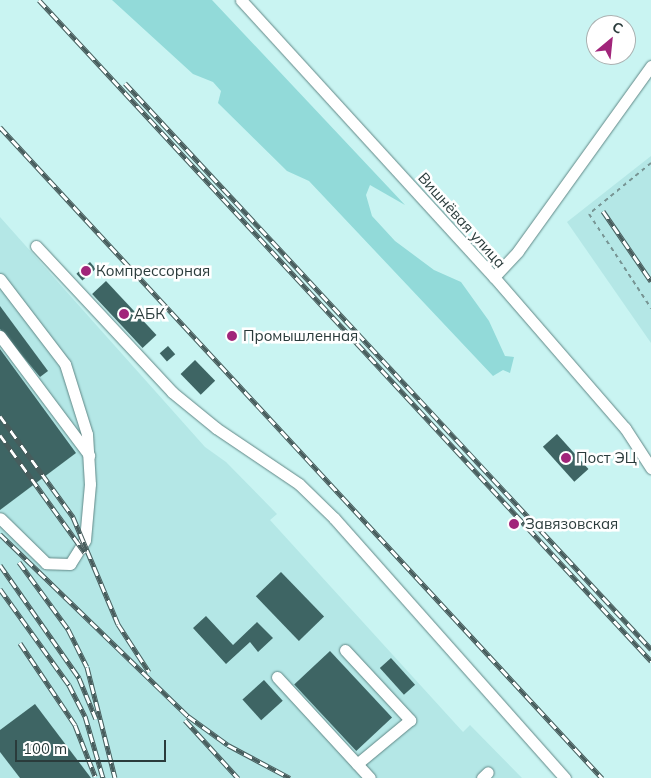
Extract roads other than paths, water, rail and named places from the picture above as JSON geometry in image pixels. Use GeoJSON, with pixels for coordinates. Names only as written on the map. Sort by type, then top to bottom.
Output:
{"type":"FeatureCollection","features":[{"type":"Feature","properties":{"kind":"street","name":"Вишнёвая улица"},"geometry":{"type":"LineString","coordinates":[[241,0],[494,277],[625,428],[651,468]]}},
{"type":"Feature","properties":{"kind":"street"},"geometry":{"type":"LineString","coordinates":[[494,277],[518,251],[651,66]]}},
{"type":"Feature","properties":{"kind":"street"},"geometry":{"type":"LineString","coordinates":[[36,246],[172,392],[216,428],[287,475],[334,518],[565,778]]}},
{"type":"Feature","properties":{"kind":"street"},"geometry":{"type":"LineString","coordinates":[[0,279],[65,364],[81,408],[89,456],[85,540],[70,564],[46,563],[0,518]]}},
{"type":"Feature","properties":{"kind":"street"},"geometry":{"type":"LineString","coordinates":[[0,336],[89,456]]}},
{"type":"Feature","properties":{"kind":"street"},"geometry":{"type":"LineString","coordinates":[[345,650],[410,720],[357,764]]}},
{"type":"Feature","properties":{"kind":"street"},"geometry":{"type":"LineString","coordinates":[[277,677],[370,778]]}},
{"type":"Feature","properties":{"kind":"railway"},"geometry":{"type":"LineString","coordinates":[[39,0],[651,661]]}},
{"type":"Feature","properties":{"kind":"railway"},"geometry":{"type":"LineString","coordinates":[[125,83],[651,649]]}},
{"type":"Feature","properties":{"kind":"railway"},"geometry":{"type":"LineString","coordinates":[[0,127],[602,778]]}},
{"type":"Feature","properties":{"kind":"railway"},"geometry":{"type":"LineString","coordinates":[[603,211],[651,281]]}},
{"type":"Feature","properties":{"kind":"railway"},"geometry":{"type":"LineString","coordinates":[[0,416],[73,517],[118,624],[149,672]]}},
{"type":"Feature","properties":{"kind":"railway"},"geometry":{"type":"LineString","coordinates":[[0,435],[85,553]]}},
{"type":"Feature","properties":{"kind":"railway"},"geometry":{"type":"LineString","coordinates":[[0,534],[188,716],[228,745],[290,778]]}},
{"type":"Feature","properties":{"kind":"railway"},"geometry":{"type":"LineString","coordinates":[[19,562],[68,629],[87,667],[115,778]]}},
{"type":"Feature","properties":{"kind":"railway"},"geometry":{"type":"LineString","coordinates":[[0,565],[79,678],[96,719]]}},
{"type":"Feature","properties":{"kind":"railway"},"geometry":{"type":"LineString","coordinates":[[0,589],[69,685],[85,716],[103,778]]}},
{"type":"Feature","properties":{"kind":"railway"},"geometry":{"type":"LineString","coordinates":[[20,643],[75,725],[95,776]]}},
{"type":"Feature","properties":{"kind":"railway"},"geometry":{"type":"LineString","coordinates":[[185,720],[238,778]]}},
{"type":"Feature","properties":{"kind":"place","name":"Компрессорная"},"geometry":{"type":"Point","coordinates":[86,271]}},
{"type":"Feature","properties":{"kind":"place","name":"АБК"},"geometry":{"type":"Point","coordinates":[124,314]}},
{"type":"Feature","properties":{"kind":"place","name":"Промышленная"},"geometry":{"type":"Point","coordinates":[232,336]}},
{"type":"Feature","properties":{"kind":"place","name":"Пост ЭЦ"},"geometry":{"type":"Point","coordinates":[566,458]}},
{"type":"Feature","properties":{"kind":"place","name":"Завязовская"},"geometry":{"type":"Point","coordinates":[514,524]}}]}
